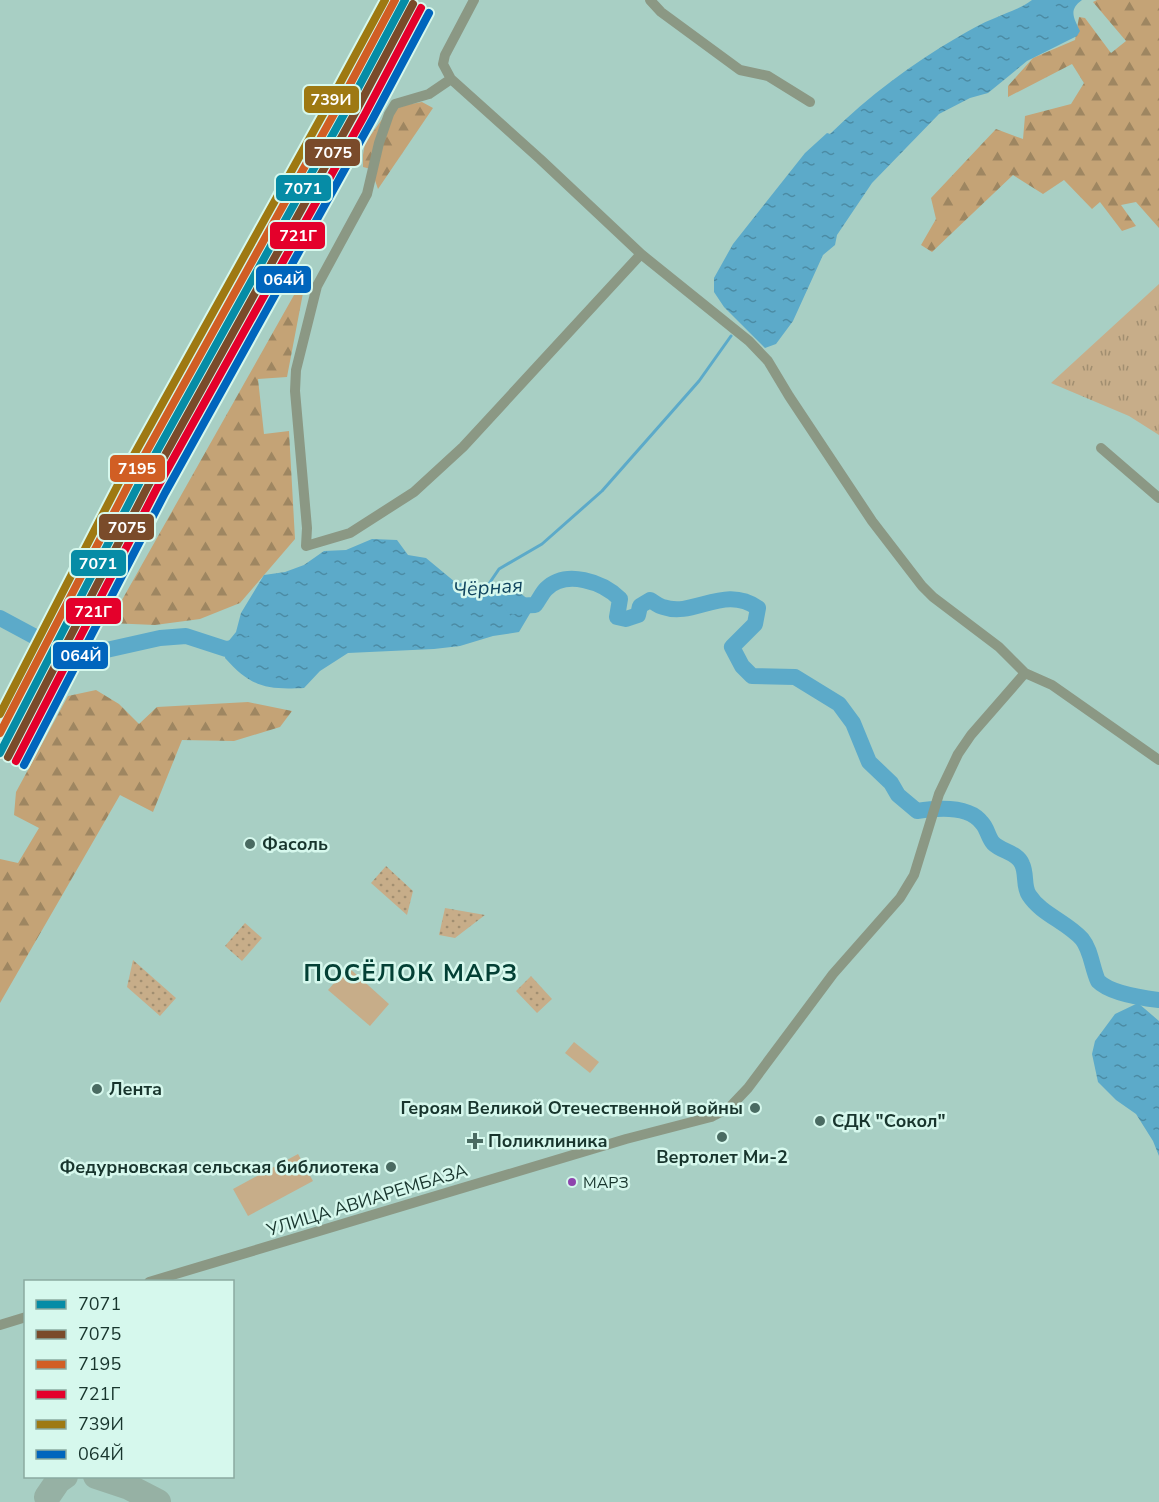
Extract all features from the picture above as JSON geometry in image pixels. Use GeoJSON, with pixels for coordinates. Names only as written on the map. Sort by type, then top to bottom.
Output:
{"type":"FeatureCollection","features":[{"type":"Feature","properties":{"kind":"street"},"geometry":{"type":"LineString","coordinates":[[474,0],[445,55],[443,64],[451,79],[640,254],[749,341],[768,361],[872,520],[933,597],[999,647],[1026,673],[1052,686],[1159,760]]}},
{"type":"Feature","properties":{"kind":"street"},"geometry":{"type":"LineString","coordinates":[[650,0],[661,12],[740,69],[768,75],[810,102]]}},
{"type":"Feature","properties":{"kind":"street"},"geometry":{"type":"LineString","coordinates":[[451,79],[429,94],[395,104],[379,143],[367,194],[317,286],[296,370],[307,528],[306,546],[350,533],[414,492],[463,447],[640,254]]}},
{"type":"Feature","properties":{"kind":"street"},"geometry":{"type":"LineString","coordinates":[[1101,448],[1159,498]]}},
{"type":"Feature","properties":{"kind":"street","name":"УЛИЦА АВИАРЕМБАЗА"},"geometry":{"type":"LineString","coordinates":[[152,1280],[618,1142],[711,1117],[730,1107],[748,1088],[833,974],[900,898],[914,875],[939,794],[958,754],[971,735],[1026,673]]}},
{"type":"Feature","properties":{"kind":"street"},"geometry":{"type":"LineString","coordinates":[[0,1325],[24,1318]]}},
{"type":"Feature","properties":{"kind":"green space"},"geometry":{"type":"Polygon","coordinates":[[[1097,0],[1159,0],[1159,228],[1136,202],[1121,205],[1136,226],[1122,231],[1100,202],[1092,209],[1064,180],[1043,194],[1013,175],[932,252],[921,245],[936,219],[931,198],[996,129],[1023,139],[1025,116],[1071,104],[1084,83],[1072,64],[1008,97],[1008,86],[1033,58],[1075,40],[1079,17],[1085,18],[1111,53],[1126,41],[1093,2],[1097,0]]]}},
{"type":"Feature","properties":{"kind":"green space"},"geometry":{"type":"Polygon","coordinates":[[[422,102],[433,108],[378,189],[371,169],[363,167],[365,143],[383,118],[395,107],[422,102]]]}},
{"type":"Feature","properties":{"kind":"green space"},"geometry":{"type":"Polygon","coordinates":[[[307,272],[287,377],[258,379],[264,434],[289,431],[295,539],[240,603],[200,619],[155,625],[109,623],[307,272]]]}},
{"type":"Feature","properties":{"kind":"green space"},"geometry":{"type":"Polygon","coordinates":[[[1159,284],[1159,435],[1129,416],[1051,383],[1159,284]]]}},
{"type":"Feature","properties":{"kind":"green space"},"geometry":{"type":"Polygon","coordinates":[[[96,690],[119,704],[139,724],[157,707],[248,702],[292,711],[280,727],[234,741],[182,740],[153,812],[120,795],[0,1003],[0,859],[18,863],[39,828],[14,815],[16,792],[68,696],[96,690]]]}},
{"type":"Feature","properties":{"kind":"green space"},"geometry":{"type":"Polygon","coordinates":[[[386,866],[413,891],[407,915],[371,883],[386,866]]]}},
{"type":"Feature","properties":{"kind":"green space"},"geometry":{"type":"Polygon","coordinates":[[[445,908],[485,915],[455,938],[439,935],[445,908]]]}},
{"type":"Feature","properties":{"kind":"green space"},"geometry":{"type":"Polygon","coordinates":[[[245,923],[262,938],[242,961],[225,946],[245,923]]]}},
{"type":"Feature","properties":{"kind":"green space"},"geometry":{"type":"Polygon","coordinates":[[[133,960],[176,998],[160,1016],[127,987],[133,960]]]}},
{"type":"Feature","properties":{"kind":"green space"},"geometry":{"type":"Polygon","coordinates":[[[348,967],[389,1004],[370,1026],[328,990],[348,967]]]}},
{"type":"Feature","properties":{"kind":"green space"},"geometry":{"type":"Polygon","coordinates":[[[531,976],[552,999],[537,1013],[516,991],[531,976]]]}},
{"type":"Feature","properties":{"kind":"green space"},"geometry":{"type":"Polygon","coordinates":[[[574,1042],[599,1062],[590,1073],[565,1053],[574,1042]]]}},
{"type":"Feature","properties":{"kind":"green space"},"geometry":{"type":"Polygon","coordinates":[[[298,1154],[313,1181],[248,1216],[233,1189],[298,1154]]]}},
{"type":"Feature","properties":{"kind":"water"},"geometry":{"type":"Polygon","coordinates":[[[1032,0],[1082,0],[1074,11],[1074,18],[1080,31],[1077,36],[1027,61],[988,93],[970,98],[939,114],[872,183],[837,235],[835,245],[823,255],[793,321],[776,344],[765,348],[724,307],[714,292],[714,278],[733,244],[805,153],[860,106],[923,58],[976,27],[1032,0]]]}},
{"type":"Feature","properties":{"kind":"water"},"geometry":{"type":"Polygon","coordinates":[[[372,539],[397,540],[408,555],[426,558],[455,582],[519,592],[535,605],[519,632],[493,636],[460,646],[348,653],[320,671],[304,688],[260,685],[243,675],[225,658],[227,643],[236,632],[241,613],[264,575],[285,572],[304,565],[324,551],[346,550],[372,539]]]}},
{"type":"Feature","properties":{"kind":"water"},"geometry":{"type":"Polygon","coordinates":[[[1138,1003],[1159,1021],[1159,1156],[1153,1141],[1136,1114],[1116,1100],[1098,1082],[1092,1054],[1095,1041],[1115,1014],[1138,1003]]]}},
{"type":"Feature","properties":{"kind":"waterway"},"geometry":{"type":"LineString","coordinates":[[484,591],[499,569],[542,544],[602,491],[699,381],[731,336]]}},
{"type":"Feature","properties":{"kind":"waterway","name":"Чёрная"},"geometry":{"type":"LineString","coordinates":[[513,606],[535,605],[554,583],[574,579],[594,583],[613,593],[620,599],[617,617],[626,619],[638,615],[640,606],[650,600],[661,606],[675,609],[733,599],[758,608],[755,624],[732,647],[742,666],[752,676],[795,677],[839,704],[853,723],[869,762],[891,783],[898,795],[917,811],[952,809],[969,813],[984,825],[993,843],[1020,860],[1029,895],[1040,908],[1082,939],[1098,981],[1118,992],[1159,1000]]}},
{"type":"Feature","properties":{"kind":"waterway","name":"Чёрная"},"geometry":{"type":"LineString","coordinates":[[0,618],[69,655],[93,653],[160,638],[186,636],[226,649],[248,645]]}},
{"type":"Feature","properties":{"kind":"taxiway"},"geometry":{"type":"LineString","coordinates":[[47,1497],[62,1478]]}},
{"type":"Feature","properties":{"kind":"taxiway"},"geometry":{"type":"LineString","coordinates":[[102,1478],[129,1487],[158,1502]]}},
{"type":"Feature","properties":{"kind":"transit line","name":"739И"},"geometry":{"type":"LineString","coordinates":[[0,714],[125,471],[385,0]]}},
{"type":"Feature","properties":{"kind":"transit line","name":"7195"},"geometry":{"type":"LineString","coordinates":[[0,733],[133,476],[395,0]]}},
{"type":"Feature","properties":{"kind":"transit line","name":"7071"},"geometry":{"type":"LineString","coordinates":[[0,753],[141,480],[405,0]]}},
{"type":"Feature","properties":{"kind":"transit line","name":"7075"},"geometry":{"type":"LineString","coordinates":[[8,757],[149,484],[413,4]]}},
{"type":"Feature","properties":{"kind":"transit line","name":"721Г"},"geometry":{"type":"LineString","coordinates":[[16,761],[157,488],[364,116],[421,8]]}},
{"type":"Feature","properties":{"kind":"transit line","name":"064Й"},"geometry":{"type":"LineString","coordinates":[[24,765],[165,493],[429,13]]}},
{"type":"Feature","properties":{"kind":"place","name":"Фасоль"},"geometry":{"type":"Point","coordinates":[250,844]}},
{"type":"Feature","properties":{"kind":"place","name":"Лента"},"geometry":{"type":"Point","coordinates":[97,1089]}},
{"type":"Feature","properties":{"kind":"place","name":"Героям Великой Отечественной войны"},"geometry":{"type":"Point","coordinates":[755,1108]}},
{"type":"Feature","properties":{"kind":"place","name":"СДК \"Сокол\""},"geometry":{"type":"Point","coordinates":[820,1121]}},
{"type":"Feature","properties":{"kind":"place","name":"Вертолет Ми-2"},"geometry":{"type":"Point","coordinates":[722,1137]}},
{"type":"Feature","properties":{"kind":"place","name":"Поликлиника"},"geometry":{"type":"Point","coordinates":[475,1141]}},
{"type":"Feature","properties":{"kind":"place","name":"Федурновская сельская библиотека"},"geometry":{"type":"Point","coordinates":[391,1167]}},
{"type":"Feature","properties":{"kind":"place","name":"МАРЗ"},"geometry":{"type":"Point","coordinates":[572,1182]}},
{"type":"Feature","properties":{"kind":"district","name":"ПОСЁЛОК МАРЗ"},"geometry":{"type":"Point","coordinates":[411,973]}}]}
